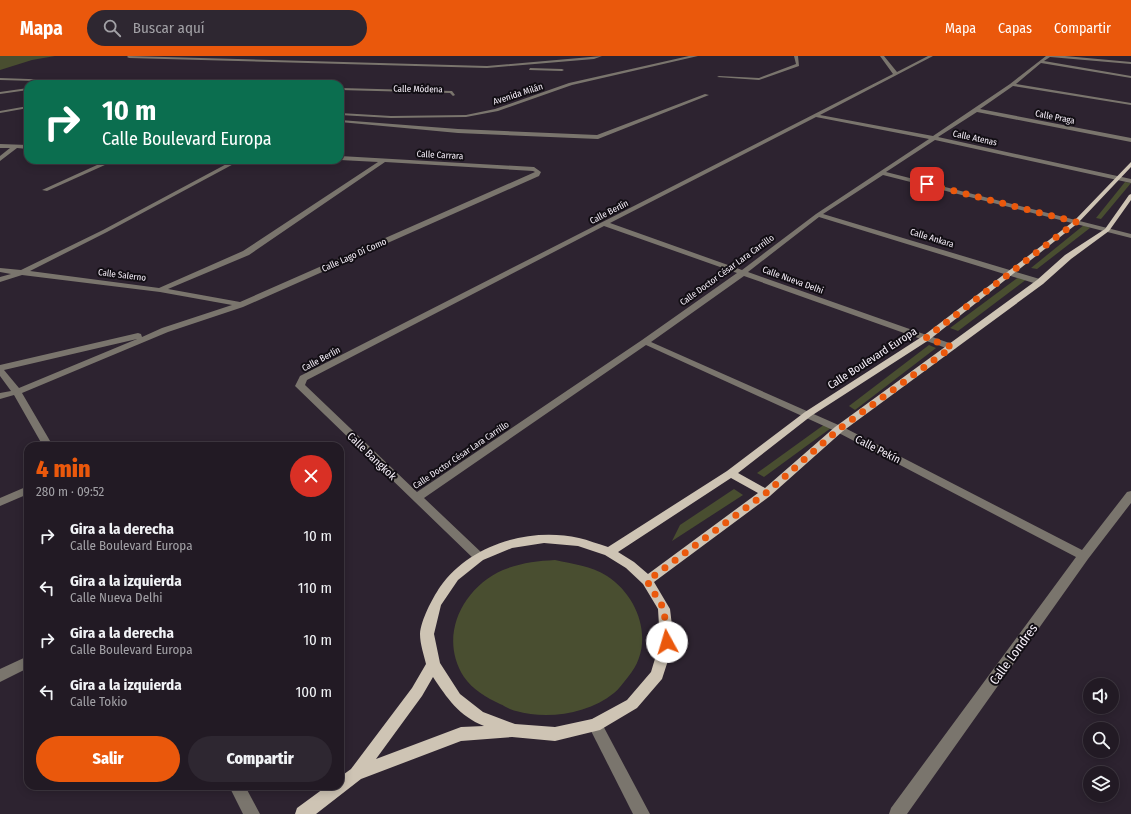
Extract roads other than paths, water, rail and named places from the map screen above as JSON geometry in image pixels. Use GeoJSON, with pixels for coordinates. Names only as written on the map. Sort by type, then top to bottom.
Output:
{"type":"FeatureCollection","features":[{"type":"Feature","properties":{"kind":"main road","name":"Calle Boulevard Europa"},"geometry":{"type":"LineString","coordinates":[[609,552],[731,473],[808,414],[926,338],[1076,222],[1131,164]]}},
{"type":"Feature","properties":{"kind":"main road"},"geometry":{"type":"LineString","coordinates":[[647,581],[766,493],[839,429],[1040,282],[1068,257],[1107,230],[1131,196]]}},
{"type":"Feature","properties":{"kind":"main road"},"geometry":{"type":"LineString","coordinates":[[731,473],[766,493]]}},
{"type":"Feature","properties":{"kind":"main road"},"geometry":{"type":"LineString","coordinates":[[344,783],[356,774],[461,734],[515,731],[556,734],[595,725],[632,704],[657,675],[667,642],[664,609],[647,581],[630,565],[609,552],[578,542],[544,539],[510,544],[479,557],[454,577],[435,604],[428,634],[433,665],[455,698],[478,717],[515,731]]}},
{"type":"Feature","properties":{"kind":"main road"},"geometry":{"type":"LineString","coordinates":[[356,774],[417,692],[433,665]]}},
{"type":"Feature","properties":{"kind":"main road"},"geometry":{"type":"LineString","coordinates":[[303,814],[335,790]]}},
{"type":"Feature","properties":{"kind":"street"},"geometry":{"type":"LineString","coordinates":[[170,56],[176,60]]}},
{"type":"Feature","properties":{"kind":"street"},"geometry":{"type":"LineString","coordinates":[[267,56],[278,59],[301,57]]}},
{"type":"Feature","properties":{"kind":"street"},"geometry":{"type":"LineString","coordinates":[[487,67],[594,58],[600,56]]}},
{"type":"Feature","properties":{"kind":"street"},"geometry":{"type":"LineString","coordinates":[[624,56],[639,56]]}},
{"type":"Feature","properties":{"kind":"street","name":"Avenida Milán"},"geometry":{"type":"LineString","coordinates":[[344,114],[392,117],[462,124],[496,110],[571,84],[667,61],[696,56]]}},
{"type":"Feature","properties":{"kind":"street"},"geometry":{"type":"LineString","coordinates":[[719,78],[759,78],[798,65],[796,56]]}},
{"type":"Feature","properties":{"kind":"street"},"geometry":{"type":"LineString","coordinates":[[882,56],[896,74]]}},
{"type":"Feature","properties":{"kind":"street","name":"Calle Berlín"},"geometry":{"type":"LineString","coordinates":[[300,386],[303,378],[931,56]]}},
{"type":"Feature","properties":{"kind":"street","name":"Calle Doctor César Lara Carrillo"},"geometry":{"type":"LineString","coordinates":[[416,498],[645,342],[743,273],[818,215],[976,110],[1048,56]]}},
{"type":"Feature","properties":{"kind":"street"},"geometry":{"type":"LineString","coordinates":[[1051,56],[1131,63]]}},
{"type":"Feature","properties":{"kind":"street"},"geometry":{"type":"LineString","coordinates":[[1089,56],[1131,60]]}},
{"type":"Feature","properties":{"kind":"street"},"geometry":{"type":"LineString","coordinates":[[129,57],[176,60],[562,70]]}},
{"type":"Feature","properties":{"kind":"street"},"geometry":{"type":"LineString","coordinates":[[274,62],[278,59]]}},
{"type":"Feature","properties":{"kind":"street"},"geometry":{"type":"LineString","coordinates":[[1040,62],[1131,76]]}},
{"type":"Feature","properties":{"kind":"street"},"geometry":{"type":"LineString","coordinates":[[0,79],[24,80]]}},
{"type":"Feature","properties":{"kind":"street"},"geometry":{"type":"LineString","coordinates":[[1012,84],[1131,104]]}},
{"type":"Feature","properties":{"kind":"street","name":"Calle Módena"},"geometry":{"type":"LineString","coordinates":[[344,89],[452,92],[453,95],[441,98],[382,96]]}},
{"type":"Feature","properties":{"kind":"street"},"geometry":{"type":"LineString","coordinates":[[0,93],[24,90]]}},
{"type":"Feature","properties":{"kind":"street"},"geometry":{"type":"LineString","coordinates":[[344,94],[360,96]]}},
{"type":"Feature","properties":{"kind":"street"},"geometry":{"type":"LineString","coordinates":[[344,121],[462,124],[598,137],[707,95]]}},
{"type":"Feature","properties":{"kind":"street"},"geometry":{"type":"LineString","coordinates":[[0,112],[24,107]]}},
{"type":"Feature","properties":{"kind":"street","name":"Calle Praga"},"geometry":{"type":"LineString","coordinates":[[976,110],[1131,140]]}},
{"type":"Feature","properties":{"kind":"street","name":"Calle Atenas"},"geometry":{"type":"LineString","coordinates":[[815,115],[934,138],[1131,182]]}},
{"type":"Feature","properties":{"kind":"street"},"geometry":{"type":"LineString","coordinates":[[0,146],[24,147]]}},
{"type":"Feature","properties":{"kind":"street"},"geometry":{"type":"LineString","coordinates":[[0,159],[16,146]]}},
{"type":"Feature","properties":{"kind":"street","name":"Calle Carrara"},"geometry":{"type":"LineString","coordinates":[[344,158],[534,169],[538,172]]}},
{"type":"Feature","properties":{"kind":"street"},"geometry":{"type":"LineString","coordinates":[[160,290],[246,253],[383,161]]}},
{"type":"Feature","properties":{"kind":"street"},"geometry":{"type":"LineString","coordinates":[[45,190],[104,164]]}},
{"type":"Feature","properties":{"kind":"street"},"geometry":{"type":"LineString","coordinates":[[0,280],[24,272],[105,231],[231,164]]}},
{"type":"Feature","properties":{"kind":"street","name":"Calle Lago Dí Como"},"geometry":{"type":"LineString","coordinates":[[0,396],[17,392],[165,330],[240,305],[538,175],[538,172]]}},
{"type":"Feature","properties":{"kind":"street"},"geometry":{"type":"LineString","coordinates":[[883,173],[1131,236]]}},
{"type":"Feature","properties":{"kind":"street","name":"Calle Ankara"},"geometry":{"type":"LineString","coordinates":[[818,215],[1040,282]]}},
{"type":"Feature","properties":{"kind":"street","name":"Calle Nueva Delhi"},"geometry":{"type":"LineString","coordinates":[[605,224],[952,347]]}},
{"type":"Feature","properties":{"kind":"street","name":"Calle Salerno"},"geometry":{"type":"LineString","coordinates":[[0,270],[160,290],[240,305]]}},
{"type":"Feature","properties":{"kind":"street","name":"Calle Lago Dí Como"},"geometry":{"type":"LineString","coordinates":[[0,369],[165,330]]}},
{"type":"Feature","properties":{"kind":"street","name":"Calle Pekín"},"geometry":{"type":"LineString","coordinates":[[645,342],[839,429],[1084,556]]}},
{"type":"Feature","properties":{"kind":"street"},"geometry":{"type":"LineString","coordinates":[[0,369],[17,392],[46,442]]}},
{"type":"Feature","properties":{"kind":"street","name":"Calle Bangkok"},"geometry":{"type":"LineString","coordinates":[[300,386],[479,557]]}},
{"type":"Feature","properties":{"kind":"street"},"geometry":{"type":"LineString","coordinates":[[0,502],[24,492]]}},
{"type":"Feature","properties":{"kind":"street","name":"Calle Londres"},"geometry":{"type":"LineString","coordinates":[[897,814],[1084,556],[1131,494]]}},
{"type":"Feature","properties":{"kind":"street"},"geometry":{"type":"LineString","coordinates":[[0,676],[24,664]]}},
{"type":"Feature","properties":{"kind":"street"},"geometry":{"type":"LineString","coordinates":[[595,725],[642,814]]}},
{"type":"Feature","properties":{"kind":"street"},"geometry":{"type":"LineString","coordinates":[[240,790],[252,814]]}}]}
